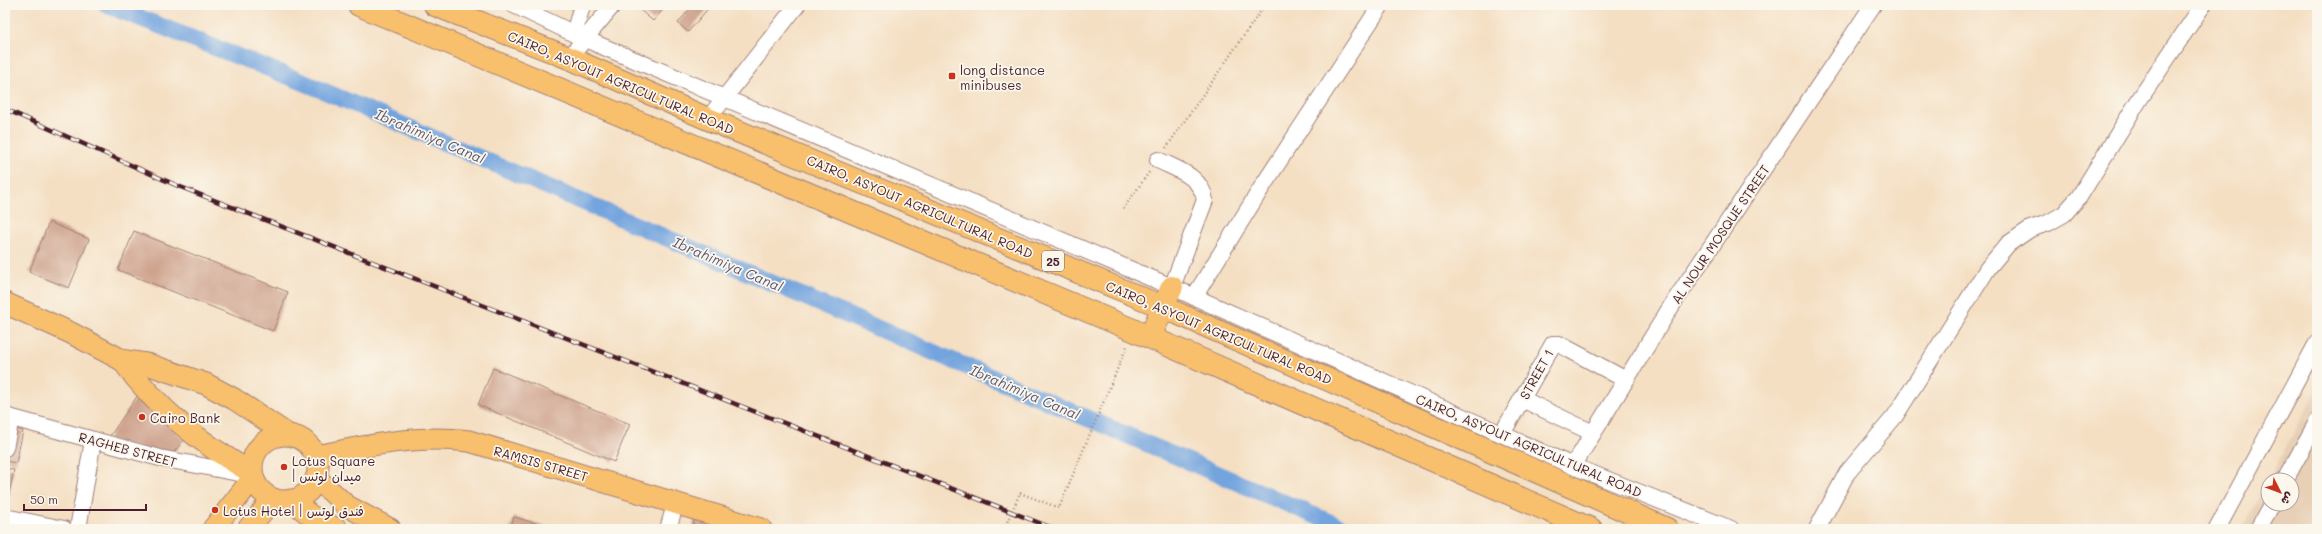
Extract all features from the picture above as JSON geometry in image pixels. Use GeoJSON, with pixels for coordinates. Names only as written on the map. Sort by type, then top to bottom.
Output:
{"type":"FeatureCollection","features":[{"type":"Feature","properties":{"kind":"highway","name":"25"},"geometry":{"type":"LineString","coordinates":[[360,5],[1150,338],[1591,529]]}},
{"type":"Feature","properties":{"kind":"highway","name":"CAIRO, ASYOUT AGRICULTURAL ROAD"},"geometry":{"type":"LineString","coordinates":[[434,5],[569,58],[708,118],[1163,307],[1667,529]]}},
{"type":"Feature","properties":{"kind":"highway"},"geometry":{"type":"LineString","coordinates":[[1150,338],[1172,286]]}},
{"type":"Feature","properties":{"kind":"main road"},"geometry":{"type":"LineString","coordinates":[[5,303],[71,333],[122,360],[147,364],[206,384],[234,399],[287,434],[302,439],[313,449],[318,463],[316,478],[306,493],[282,500],[248,529]]}},
{"type":"Feature","properties":{"kind":"main road"},"geometry":{"type":"LineString","coordinates":[[122,360],[154,401],[176,422],[253,476]]}},
{"type":"Feature","properties":{"kind":"main road"},"geometry":{"type":"LineString","coordinates":[[287,434],[272,437],[260,446],[255,454],[253,476],[257,487],[338,529]]}},
{"type":"Feature","properties":{"kind":"main road","name":"RAMSIS STREET"},"geometry":{"type":"LineString","coordinates":[[316,456],[408,439],[448,438],[468,441],[676,502],[761,529]]}},
{"type":"Feature","properties":{"kind":"main road"},"geometry":{"type":"LineString","coordinates":[[213,529],[253,476]]}},
{"type":"Feature","properties":{"kind":"main road"},"geometry":{"type":"LineString","coordinates":[[316,478],[347,506],[390,529]]}},
{"type":"Feature","properties":{"kind":"street","name":"CAIRO, ASYOUT AGRICULTURAL ROAD"},"geometry":{"type":"LineString","coordinates":[[514,5],[580,37],[1172,286],[1573,466],[1731,529]]}},
{"type":"Feature","properties":{"kind":"street"},"geometry":{"type":"LineString","coordinates":[[580,37],[582,5]]}},
{"type":"Feature","properties":{"kind":"street"},"geometry":{"type":"LineString","coordinates":[[569,58],[580,37],[613,5]]}},
{"type":"Feature","properties":{"kind":"street"},"geometry":{"type":"LineString","coordinates":[[708,118],[797,5]]}},
{"type":"Feature","properties":{"kind":"street"},"geometry":{"type":"LineString","coordinates":[[1194,297],[1262,187],[1381,5]]}},
{"type":"Feature","properties":{"kind":"street","name":"AL NOUR MOSQUE STREET"},"geometry":{"type":"LineString","coordinates":[[1573,466],[1672,305],[1873,5]]}},
{"type":"Feature","properties":{"kind":"street"},"geometry":{"type":"LineString","coordinates":[[1817,529],[1847,473],[1895,416],[1988,268],[2008,244],[2030,229],[2048,223],[2064,214],[2079,197],[2139,100],[2203,5]]}},
{"type":"Feature","properties":{"kind":"street"},"geometry":{"type":"LineString","coordinates":[[1158,160],[1198,181],[1204,190],[1205,200],[1172,286]]}},
{"type":"Feature","properties":{"kind":"street","name":"STREET 1"},"geometry":{"type":"LineString","coordinates":[[1502,434],[1550,346],[1556,343],[1626,380]]}},
{"type":"Feature","properties":{"kind":"street"},"geometry":{"type":"LineString","coordinates":[[2217,529],[2317,343]]}},
{"type":"Feature","properties":{"kind":"street"},"geometry":{"type":"LineString","coordinates":[[1522,399],[1593,433]]}},
{"type":"Feature","properties":{"kind":"street"},"geometry":{"type":"LineString","coordinates":[[5,448],[8,417]]}},
{"type":"Feature","properties":{"kind":"street","name":"RAGHEB STREET"},"geometry":{"type":"LineString","coordinates":[[8,417],[185,464],[253,476]]}},
{"type":"Feature","properties":{"kind":"street"},"geometry":{"type":"LineString","coordinates":[[2289,472],[2317,422]]}},
{"type":"Feature","properties":{"kind":"street"},"geometry":{"type":"LineString","coordinates":[[78,529],[94,440]]}},
{"type":"Feature","properties":{"kind":"street"},"geometry":{"type":"LineString","coordinates":[[668,529],[676,502]]}},
{"type":"Feature","properties":{"kind":"street"},"geometry":{"type":"LineString","coordinates":[[2258,529],[2268,512]]}},
{"type":"Feature","properties":{"kind":"street"},"geometry":{"type":"LineString","coordinates":[[5,517],[64,529]]}},
{"type":"Feature","properties":{"kind":"path"},"geometry":{"type":"LineString","coordinates":[[1122,209],[1158,160],[1265,5]]}},
{"type":"Feature","properties":{"kind":"path"},"geometry":{"type":"LineString","coordinates":[[1004,529],[1020,492],[1059,508],[1122,358]]}},
{"type":"Feature","properties":{"kind":"shaded area"},"geometry":{"type":"Polygon","coordinates":[[[2317,390],[2317,529],[2241,529],[2260,494],[2260,512],[2300,512],[2300,472],[2272,472],[2317,390]]]}},
{"type":"Feature","properties":{"kind":"building"},"geometry":{"type":"Polygon","coordinates":[[[643,5],[667,5],[653,21],[639,9],[643,5]]]}},
{"type":"Feature","properties":{"kind":"building"},"geometry":{"type":"Polygon","coordinates":[[[693,5],[711,5],[688,32],[678,23],[693,5]]]}},
{"type":"Feature","properties":{"kind":"building"},"geometry":{"type":"Polygon","coordinates":[[[49,222],[89,239],[69,288],[29,272],[49,222]]]}},
{"type":"Feature","properties":{"kind":"building"},"geometry":{"type":"Polygon","coordinates":[[[134,231],[288,292],[273,331],[118,270],[134,231]]]}},
{"type":"Feature","properties":{"kind":"building"},"geometry":{"type":"Polygon","coordinates":[[[493,368],[630,424],[614,462],[478,405],[493,368]]]}},
{"type":"Feature","properties":{"kind":"building","name":"Cairo Bank"},"geometry":{"type":"Polygon","coordinates":[[[138,395],[184,440],[170,457],[108,439],[138,395]]]}},
{"type":"Feature","properties":{"kind":"building"},"geometry":{"type":"Polygon","coordinates":[[[5,427],[23,431],[16,463],[5,461],[5,427]]]}},
{"type":"Feature","properties":{"kind":"building"},"geometry":{"type":"Polygon","coordinates":[[[5,468],[14,470],[6,508],[5,508],[5,468]]]}},
{"type":"Feature","properties":{"kind":"building"},"geometry":{"type":"Polygon","coordinates":[[[514,517],[557,529],[510,529],[514,517]]]}},
{"type":"Feature","properties":{"kind":"building"},"geometry":{"type":"Polygon","coordinates":[[[695,517],[734,529],[692,529],[695,517]]]}},
{"type":"Feature","properties":{"kind":"waterway","name":"Ibrahimiya Canal"},"geometry":{"type":"LineString","coordinates":[[107,5],[298,80],[1346,529]]}},
{"type":"Feature","properties":{"kind":"railway"},"geometry":{"type":"LineString","coordinates":[[5,109],[178,186],[1055,529]]}},
{"type":"Feature","properties":{"kind":"place","name":"long distance minibuses"},"geometry":{"type":"Point","coordinates":[952,76]}},
{"type":"Feature","properties":{"kind":"place","name":"Cairo Bank"},"geometry":{"type":"Point","coordinates":[142,417]}},
{"type":"Feature","properties":{"kind":"place","name":"Lotus Square | ميدان لوتس"},"geometry":{"type":"Point","coordinates":[284,467]}},
{"type":"Feature","properties":{"kind":"place","name":"Lotus Hotel | فندق لوتس"},"geometry":{"type":"Point","coordinates":[215,510]}}]}
